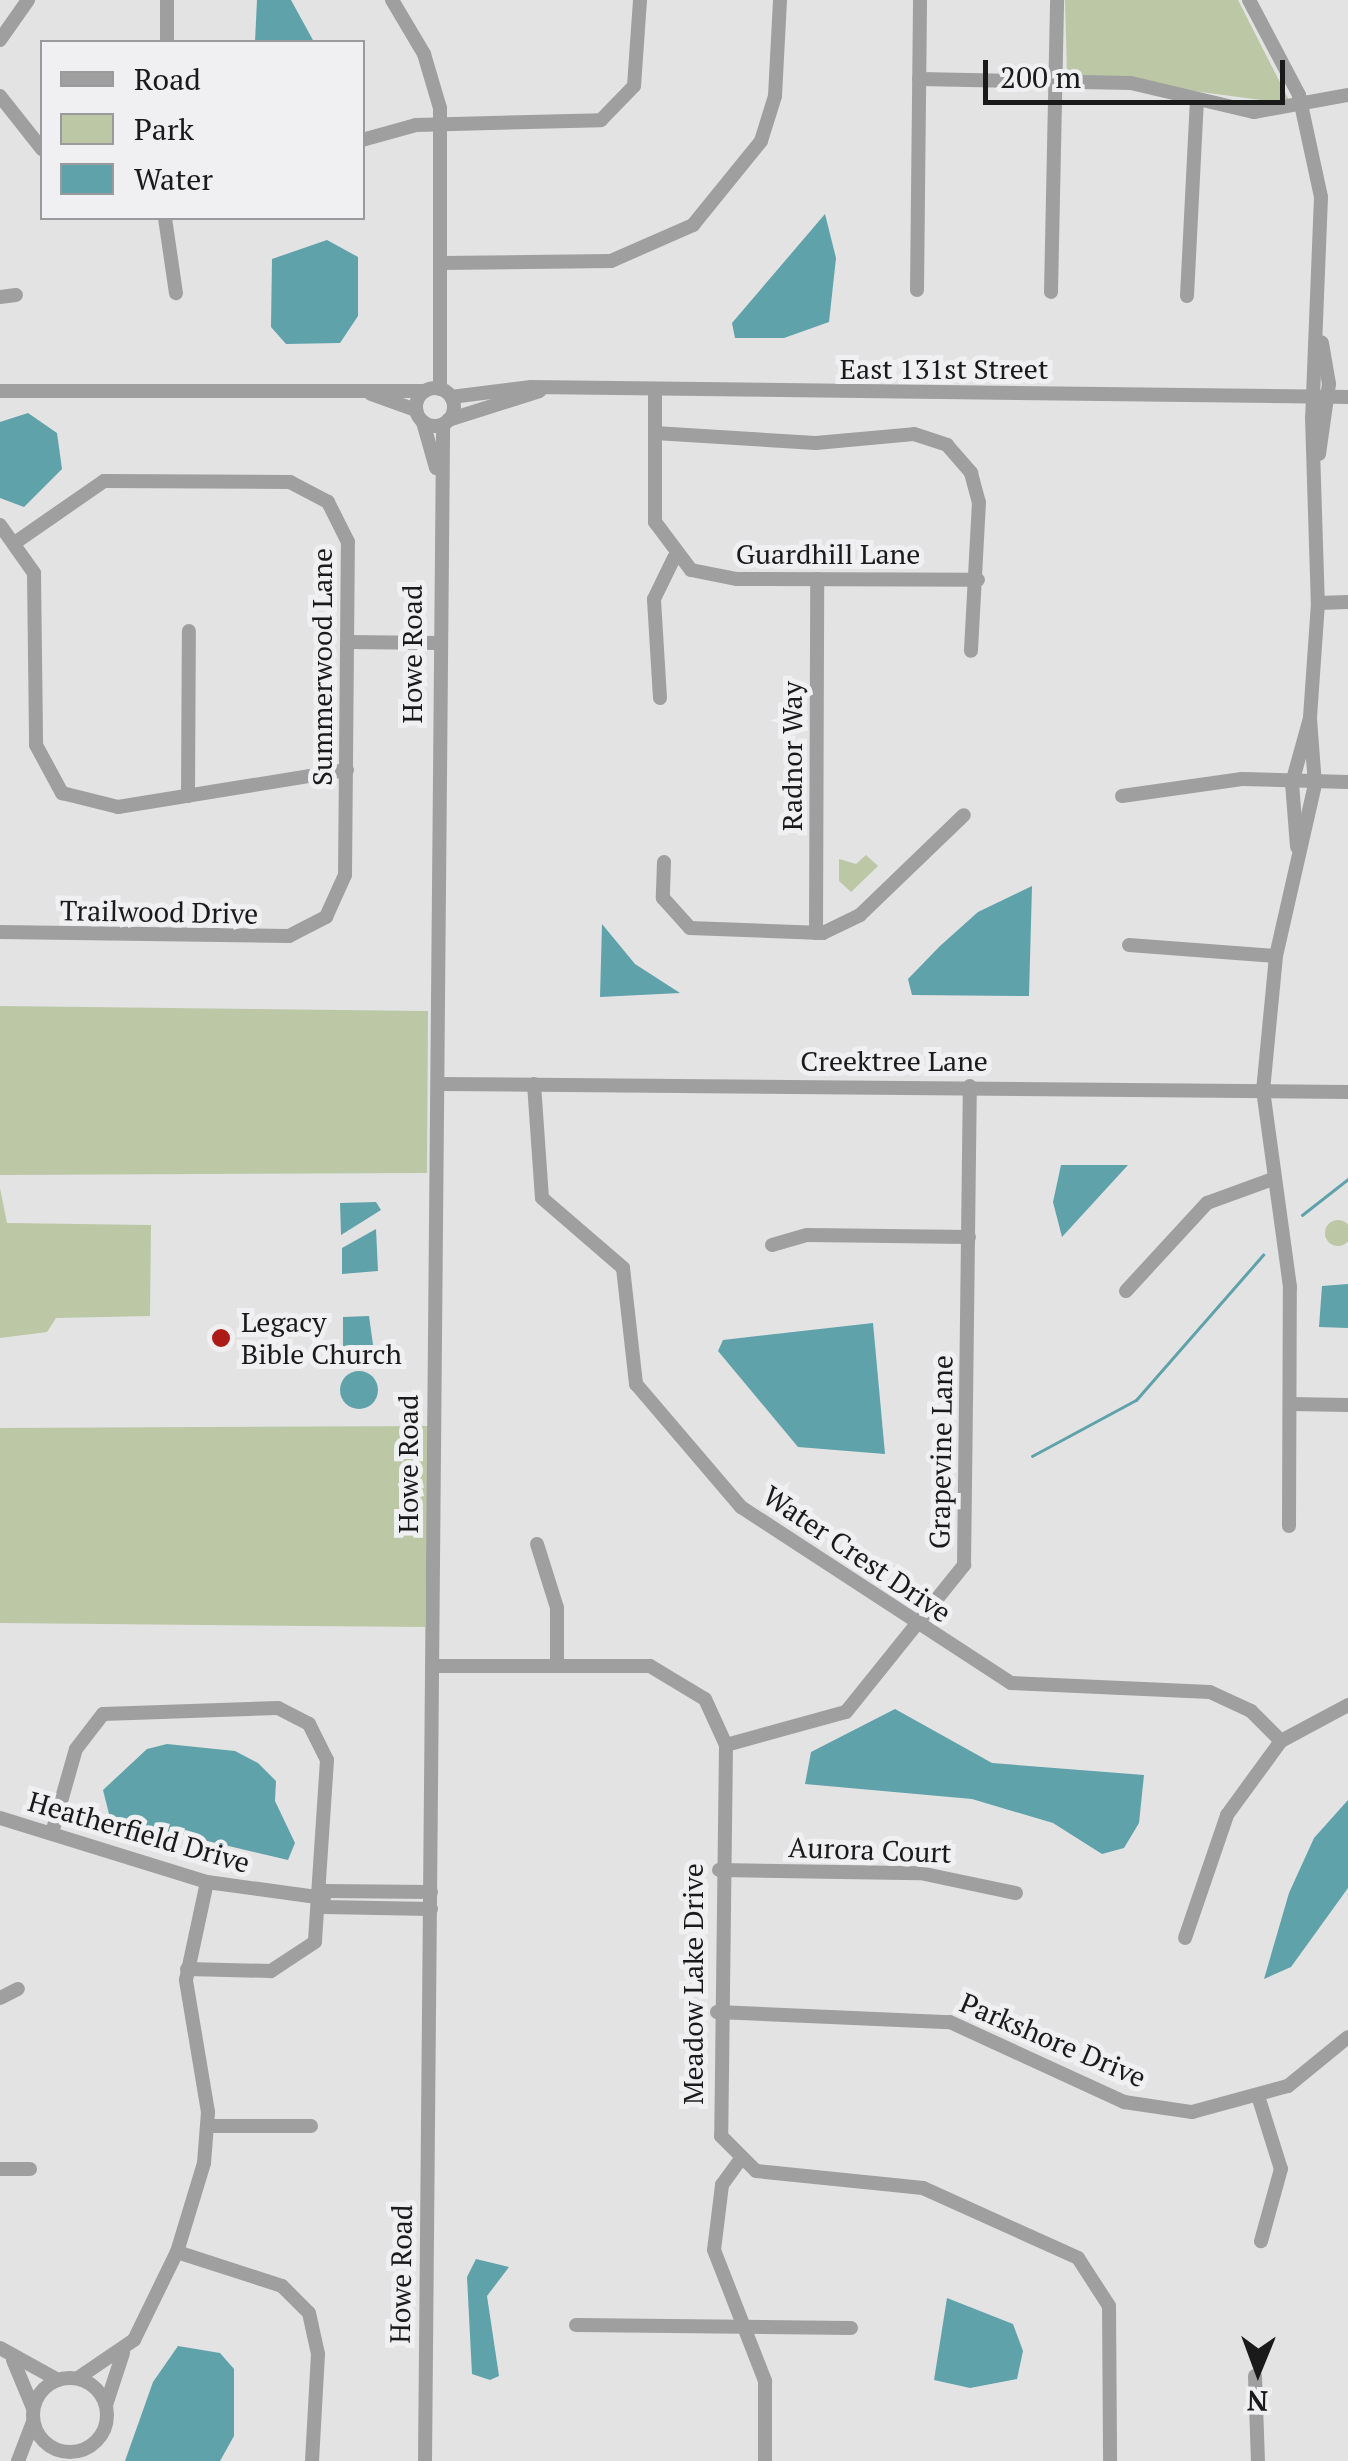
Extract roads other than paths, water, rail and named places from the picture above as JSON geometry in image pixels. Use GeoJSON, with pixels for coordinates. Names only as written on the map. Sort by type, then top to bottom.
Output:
{"type":"FeatureCollection","features":[{"type":"Feature","properties":{"kind":"street"},"geometry":{"type":"LineString","coordinates":[[0,40],[28,0]]}},
{"type":"Feature","properties":{"kind":"street"},"geometry":{"type":"LineString","coordinates":[[167,0],[167,40]]}},
{"type":"Feature","properties":{"kind":"street"},"geometry":{"type":"LineString","coordinates":[[392,0],[431,70],[442,125],[438,392],[420,416]]}},
{"type":"Feature","properties":{"kind":"street"},"geometry":{"type":"LineString","coordinates":[[365,139],[442,125],[600,120],[634,86],[640,0]]}},
{"type":"Feature","properties":{"kind":"street"},"geometry":{"type":"LineString","coordinates":[[441,262],[611,261],[693,224],[762,142],[775,96],[780,0]]}},
{"type":"Feature","properties":{"kind":"street"},"geometry":{"type":"LineString","coordinates":[[916,290],[920,0]]}},
{"type":"Feature","properties":{"kind":"street"},"geometry":{"type":"LineString","coordinates":[[1051,292],[1058,0]]}},
{"type":"Feature","properties":{"kind":"street"},"geometry":{"type":"LineString","coordinates":[[1249,0],[1304,109],[1320,173],[1318,604],[1310,718],[1315,785],[1297,847],[1276,956],[1264,1091],[1270,1180],[1290,1287],[1289,1526]]}},
{"type":"Feature","properties":{"kind":"street"},"geometry":{"type":"LineString","coordinates":[[918,79],[1131,83],[1196,100],[1304,109],[1348,95]]}},
{"type":"Feature","properties":{"kind":"street"},"geometry":{"type":"LineString","coordinates":[[0,96],[40,146]]}},
{"type":"Feature","properties":{"kind":"street"},"geometry":{"type":"LineString","coordinates":[[1187,296],[1196,100]]}},
{"type":"Feature","properties":{"kind":"street"},"geometry":{"type":"LineString","coordinates":[[165,220],[176,293]]}},
{"type":"Feature","properties":{"kind":"street","name":"East 131st Street"},"geometry":{"type":"LineString","coordinates":[[0,390],[1348,397]]}},
{"type":"Feature","properties":{"kind":"street","name":"East 131st Street"},"geometry":{"type":"LineString","coordinates":[[371,394],[420,416],[446,422],[540,391]]}},
{"type":"Feature","properties":{"kind":"street","name":"Howe Road"},"geometry":{"type":"LineString","coordinates":[[424,2461],[439,1084],[436,468],[446,422],[438,392]]}},
{"type":"Feature","properties":{"kind":"street"},"geometry":{"type":"LineString","coordinates":[[656,392],[655,522],[674,558],[654,598],[660,698]]}},
{"type":"Feature","properties":{"kind":"street","name":"Howe Road"},"geometry":{"type":"LineString","coordinates":[[420,416],[436,468]]}},
{"type":"Feature","properties":{"kind":"street"},"geometry":{"type":"LineString","coordinates":[[655,433],[936,438],[974,482],[978,580],[971,652]]}},
{"type":"Feature","properties":{"kind":"street","name":"Summerwood Lane"},"geometry":{"type":"LineString","coordinates":[[16,542],[104,482],[302,484],[344,527],[348,642],[344,875],[315,926]]}},
{"type":"Feature","properties":{"kind":"street"},"geometry":{"type":"LineString","coordinates":[[0,525],[16,542],[37,588],[36,745],[54,785],[96,807],[347,770]]}},
{"type":"Feature","properties":{"kind":"street","name":"Guardhill Lane"},"geometry":{"type":"LineString","coordinates":[[674,558],[716,578],[978,580]]}},
{"type":"Feature","properties":{"kind":"street","name":"Radnor Way"},"geometry":{"type":"LineString","coordinates":[[816,933],[818,579]]}},
{"type":"Feature","properties":{"kind":"street"},"geometry":{"type":"LineString","coordinates":[[1318,604],[1348,602]]}},
{"type":"Feature","properties":{"kind":"street"},"geometry":{"type":"LineString","coordinates":[[188,796],[189,630]]}},
{"type":"Feature","properties":{"kind":"street"},"geometry":{"type":"LineString","coordinates":[[348,642],[438,643]]}},
{"type":"Feature","properties":{"kind":"street"},"geometry":{"type":"LineString","coordinates":[[1297,847],[1292,783],[1310,718]]}},
{"type":"Feature","properties":{"kind":"street"},"geometry":{"type":"LineString","coordinates":[[1122,796],[1242,779],[1315,785],[1348,782]]}},
{"type":"Feature","properties":{"kind":"street"},"geometry":{"type":"LineString","coordinates":[[664,862],[662,898],[690,928],[816,933],[847,925],[964,815]]}},
{"type":"Feature","properties":{"kind":"street","name":"Trailwood Drive"},"geometry":{"type":"LineString","coordinates":[[0,932],[251,939],[315,926]]}},
{"type":"Feature","properties":{"kind":"street"},"geometry":{"type":"LineString","coordinates":[[1129,945],[1276,956]]}},
{"type":"Feature","properties":{"kind":"street","name":"Creektree Lane"},"geometry":{"type":"LineString","coordinates":[[439,1084],[1348,1092]]}},
{"type":"Feature","properties":{"kind":"street","name":"Water Crest Drive"},"geometry":{"type":"LineString","coordinates":[[534,1084],[542,1198],[623,1268],[630,1360],[644,1397],[741,1507],[1011,1683],[1210,1692],[1251,1710],[1281,1741]]}},
{"type":"Feature","properties":{"kind":"street","name":"Grapevine Lane"},"geometry":{"type":"LineString","coordinates":[[726,1745],[846,1712],[922,1624],[958,1575],[967,1543],[970,1086]]}},
{"type":"Feature","properties":{"kind":"street"},"geometry":{"type":"LineString","coordinates":[[1126,1291],[1207,1203],[1270,1180]]}},
{"type":"Feature","properties":{"kind":"street"},"geometry":{"type":"LineString","coordinates":[[772,1245],[807,1235],[969,1238]]}},
{"type":"Feature","properties":{"kind":"street"},"geometry":{"type":"LineString","coordinates":[[1291,1404],[1348,1405]]}},
{"type":"Feature","properties":{"kind":"street"},"geometry":{"type":"LineString","coordinates":[[537,1544],[557,1608],[557,1664]]}},
{"type":"Feature","properties":{"kind":"street","name":"Meadow Lake Drive"},"geometry":{"type":"LineString","coordinates":[[432,1666],[650,1666],[682,1677],[706,1699],[726,1745],[719,1870],[716,2112],[740,2160]]}},
{"type":"Feature","properties":{"kind":"street"},"geometry":{"type":"LineString","coordinates":[[1185,1938],[1227,1814],[1281,1741],[1348,1704]]}},
{"type":"Feature","properties":{"kind":"street"},"geometry":{"type":"LineString","coordinates":[[52,1833],[83,1735],[103,1714],[278,1708],[309,1724],[324,1749],[324,1899],[315,1942],[281,1968],[187,1968]]}},
{"type":"Feature","properties":{"kind":"street","name":"Heatherfield Drive"},"geometry":{"type":"LineString","coordinates":[[0,1818],[207,1882],[430,1909]]}},
{"type":"Feature","properties":{"kind":"street","name":"Aurora Court"},"geometry":{"type":"LineString","coordinates":[[719,1870],[920,1873],[1016,1893]]}},
{"type":"Feature","properties":{"kind":"street"},"geometry":{"type":"LineString","coordinates":[[51,2461],[102,2433],[106,2405],[123,2352],[178,2252],[209,2126],[187,1968],[207,1882]]}},
{"type":"Feature","properties":{"kind":"street","name":"Heatherfield Drive"},"geometry":{"type":"LineString","coordinates":[[324,1899],[431,1892]]}},
{"type":"Feature","properties":{"kind":"street"},"geometry":{"type":"LineString","coordinates":[[0,1998],[18,1989]]}},
{"type":"Feature","properties":{"kind":"street","name":"Parkshore Drive"},"geometry":{"type":"LineString","coordinates":[[717,2012],[917,2016],[981,2034],[1124,2102],[1192,2112],[1260,2100],[1348,2037]]}},
{"type":"Feature","properties":{"kind":"street"},"geometry":{"type":"LineString","coordinates":[[1260,2100],[1281,2169],[1261,2241]]}},
{"type":"Feature","properties":{"kind":"street"},"geometry":{"type":"LineString","coordinates":[[209,2126],[311,2126]]}},
{"type":"Feature","properties":{"kind":"street"},"geometry":{"type":"LineString","coordinates":[[765,2461],[765,2381],[751,2328],[714,2250],[722,2185],[740,2160],[778,2177],[923,2188],[1078,2258],[1109,2306],[1110,2461]]}},
{"type":"Feature","properties":{"kind":"street"},"geometry":{"type":"LineString","coordinates":[[0,2169],[30,2169]]}},
{"type":"Feature","properties":{"kind":"street"},"geometry":{"type":"LineString","coordinates":[[178,2252],[282,2286],[309,2312],[318,2354],[312,2461]]}},
{"type":"Feature","properties":{"kind":"street"},"geometry":{"type":"LineString","coordinates":[[576,2325],[851,2328]]}},
{"type":"Feature","properties":{"kind":"street"},"geometry":{"type":"LineString","coordinates":[[0,2348],[12,2359],[58,2380],[78,2378],[123,2352]]}},
{"type":"Feature","properties":{"kind":"street"},"geometry":{"type":"LineString","coordinates":[[12,2359],[44,2442],[69,2452]]}},
{"type":"Feature","properties":{"kind":"street"},"geometry":{"type":"LineString","coordinates":[[1255,2376],[1258,2461]]}},
{"type":"Feature","properties":{"kind":"street"},"geometry":{"type":"LineString","coordinates":[[78,2378],[106,2405]]}},
{"type":"Feature","properties":{"kind":"street"},"geometry":{"type":"LineString","coordinates":[[18,2461],[33,2415],[58,2380]]}},
{"type":"Feature","properties":{"kind":"water"},"geometry":{"type":"Polygon","coordinates":[[[257,0],[291,0],[313,40],[255,40],[257,0]]]}},
{"type":"Feature","properties":{"kind":"water"},"geometry":{"type":"Polygon","coordinates":[[[825,214],[836,258],[829,322],[784,338],[735,338],[732,323],[825,214]]]}},
{"type":"Feature","properties":{"kind":"water"},"geometry":{"type":"Polygon","coordinates":[[[327,240],[358,257],[358,316],[340,343],[286,344],[271,327],[272,259],[327,240]]]}},
{"type":"Feature","properties":{"kind":"water"},"geometry":{"type":"Polygon","coordinates":[[[28,413],[57,433],[62,469],[24,507],[0,498],[0,422],[28,413]]]}},
{"type":"Feature","properties":{"kind":"water"},"geometry":{"type":"Polygon","coordinates":[[[1032,886],[1029,996],[912,995],[908,979],[940,946],[978,912],[1032,886]]]}},
{"type":"Feature","properties":{"kind":"water"},"geometry":{"type":"Polygon","coordinates":[[[602,924],[635,964],[680,993],[600,997],[602,924]]]}},
{"type":"Feature","properties":{"kind":"water"},"geometry":{"type":"Polygon","coordinates":[[[1061,1165],[1128,1165],[1062,1237],[1053,1202],[1061,1165]]]}},
{"type":"Feature","properties":{"kind":"water"},"geometry":{"type":"Polygon","coordinates":[[[376,1202],[381,1210],[341,1235],[340,1203],[376,1202]]]}},
{"type":"Feature","properties":{"kind":"water"},"geometry":{"type":"Polygon","coordinates":[[[376,1229],[378,1271],[342,1274],[342,1248],[376,1229]]]}},
{"type":"Feature","properties":{"kind":"water"},"geometry":{"type":"Polygon","coordinates":[[[1348,1284],[1348,1328],[1319,1327],[1322,1286],[1348,1284]]]}},
{"type":"Feature","properties":{"kind":"water"},"geometry":{"type":"Polygon","coordinates":[[[369,1316],[376,1366],[343,1364],[343,1317],[369,1316]]]}},
{"type":"Feature","properties":{"kind":"water"},"geometry":{"type":"Polygon","coordinates":[[[873,1323],[885,1454],[798,1447],[718,1351],[723,1340],[873,1323]]]}},
{"type":"Feature","properties":{"kind":"water"},"geometry":{"type":"Polygon","coordinates":[[[359,1371],[372,1377],[378,1390],[372,1403],[359,1409],[346,1403],[340,1390],[346,1377],[359,1371]]]}},
{"type":"Feature","properties":{"kind":"water"},"geometry":{"type":"Polygon","coordinates":[[[895,1709],[992,1763],[1144,1775],[1139,1823],[1124,1848],[1102,1854],[1053,1823],[972,1799],[805,1784],[811,1752],[895,1709]]]}},
{"type":"Feature","properties":{"kind":"water"},"geometry":{"type":"Polygon","coordinates":[[[167,1744],[235,1751],[258,1763],[276,1781],[275,1801],[295,1843],[288,1860],[110,1818],[103,1790],[147,1749],[167,1744]]]}},
{"type":"Feature","properties":{"kind":"water"},"geometry":{"type":"Polygon","coordinates":[[[1348,1800],[1348,1888],[1291,1967],[1264,1979],[1289,1893],[1314,1838],[1348,1800]]]}},
{"type":"Feature","properties":{"kind":"water"},"geometry":{"type":"Polygon","coordinates":[[[476,2259],[509,2267],[487,2296],[499,2376],[490,2380],[472,2374],[467,2277],[476,2259]]]}},
{"type":"Feature","properties":{"kind":"water"},"geometry":{"type":"Polygon","coordinates":[[[947,2298],[1013,2324],[1023,2351],[1017,2379],[970,2388],[934,2380],[947,2298]]]}},
{"type":"Feature","properties":{"kind":"water"},"geometry":{"type":"Polygon","coordinates":[[[178,2346],[220,2353],[234,2369],[234,2436],[220,2461],[125,2461],[153,2382],[178,2346]]]}},
{"type":"Feature","properties":{"kind":"waterway"},"geometry":{"type":"LineString","coordinates":[[1302,1215],[1348,1179]]}},
{"type":"Feature","properties":{"kind":"waterway"},"geometry":{"type":"LineString","coordinates":[[1032,1456],[1136,1400],[1263,1255]]}},
{"type":"Feature","properties":{"kind":"place","name":"Legacy Bible Church"},"geometry":{"type":"Point","coordinates":[221,1338]}}]}
